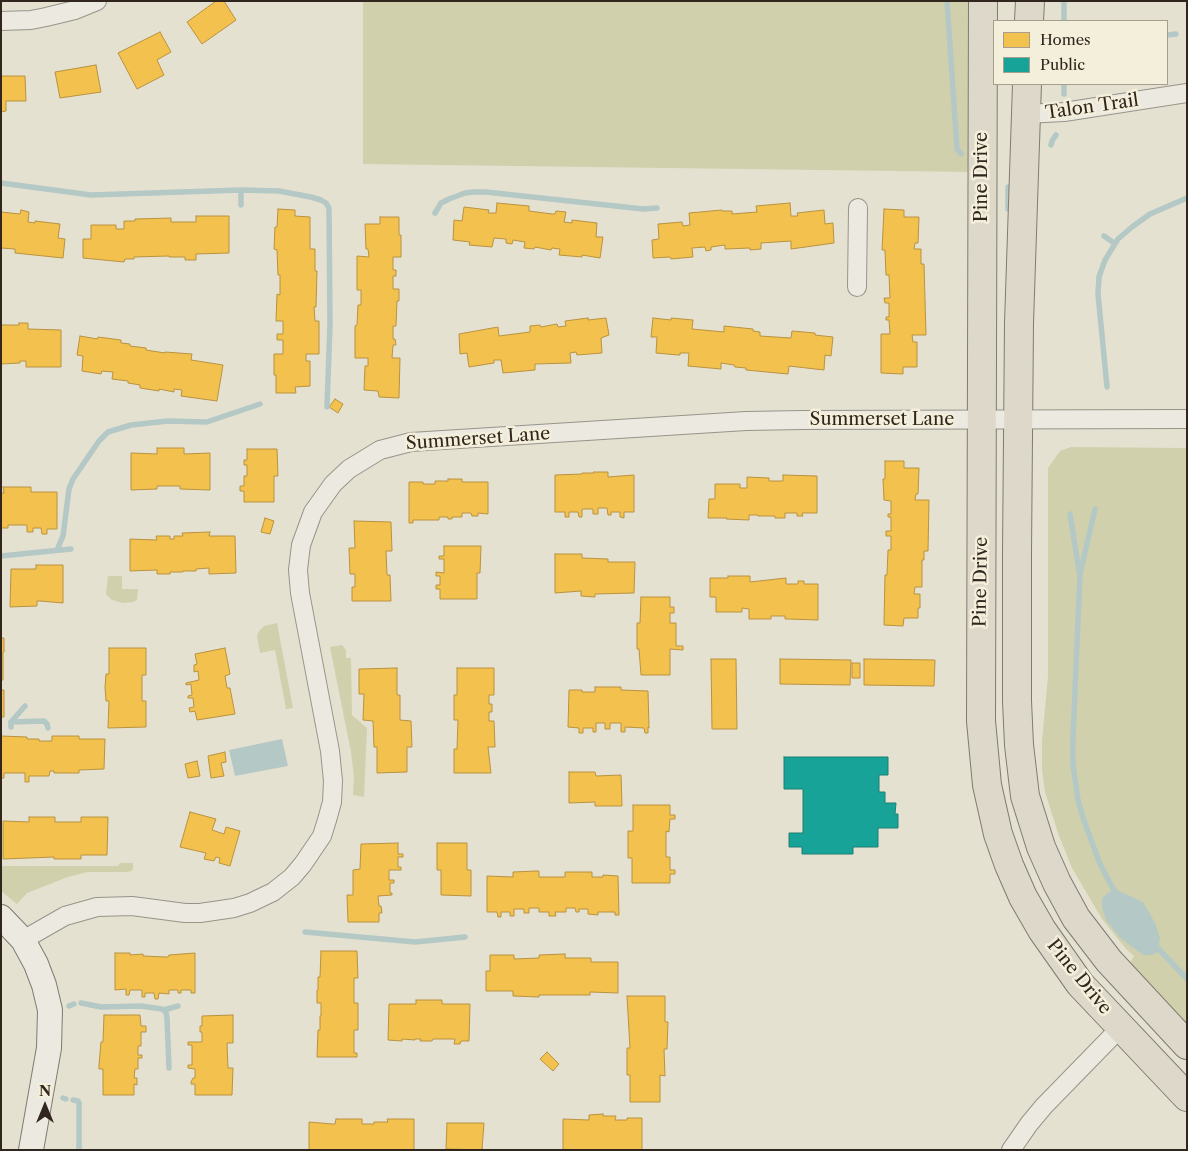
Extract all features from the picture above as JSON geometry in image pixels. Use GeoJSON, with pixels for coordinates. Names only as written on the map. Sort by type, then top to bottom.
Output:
{"type":"FeatureCollection","features":[{"type":"Feature","properties":{"kind":"main road","name":"Pine Drive"},"geometry":{"type":"LineString","coordinates":[[983,1],[981,721],[984,763],[994,820],[1013,876],[1039,925],[1077,979],[1187,1097]]}},
{"type":"Feature","properties":{"kind":"main road"},"geometry":{"type":"LineString","coordinates":[[1029,20],[1030,1]]}},
{"type":"Feature","properties":{"kind":"main road","name":"Pine Drive"},"geometry":{"type":"LineString","coordinates":[[1027,85],[1019,323],[1018,419],[1017,701],[1022,772],[1032,821],[1046,860],[1076,918],[1109,961],[1187,1045]]}},
{"type":"Feature","properties":{"kind":"street"},"geometry":{"type":"LineString","coordinates":[[1,21],[31,20],[46,17],[75,10],[97,1]]}},
{"type":"Feature","properties":{"kind":"street","name":"Talon Trail"},"geometry":{"type":"LineString","coordinates":[[1026,114],[1064,112],[1187,93]]}},
{"type":"Feature","properties":{"kind":"street"},"geometry":{"type":"LineString","coordinates":[[857,288],[858,208]]}},
{"type":"Feature","properties":{"kind":"street","name":"Summerset Lane"},"geometry":{"type":"LineString","coordinates":[[23,940],[65,916],[97,907],[132,906],[185,913],[200,913],[218,911],[250,903],[274,892],[303,864],[314,849],[322,836],[327,820],[332,802],[333,781],[330,751],[300,593],[299,557],[303,536],[319,503],[341,476],[367,457],[400,444],[433,440],[772,420],[1187,419]]}},
{"type":"Feature","properties":{"kind":"street"},"geometry":{"type":"LineString","coordinates":[[1,916],[23,940],[36,964],[50,1010],[51,1027],[46,1071],[32,1150]]}},
{"type":"Feature","properties":{"kind":"street"},"geometry":{"type":"LineString","coordinates":[[1011,1150],[1044,1106],[1121,1027]]}},
{"type":"Feature","properties":{"kind":"green space"},"geometry":{"type":"Polygon","coordinates":[[[363,1],[970,1],[970,172],[363,164],[363,1]]]}},
{"type":"Feature","properties":{"kind":"green space"},"geometry":{"type":"Polygon","coordinates":[[[1071,447],[1187,448],[1187,1026],[1128,966],[1134,956],[1102,919],[1072,868],[1059,836],[1045,792],[1042,770],[1042,741],[1048,676],[1048,468],[1060,451],[1071,447]]]}},
{"type":"Feature","properties":{"kind":"green space"},"geometry":{"type":"Polygon","coordinates":[[[108,576],[122,576],[122,589],[138,589],[137,600],[123,603],[112,600],[106,594],[108,576]]]}},
{"type":"Feature","properties":{"kind":"green space"},"geometry":{"type":"Polygon","coordinates":[[[277,623],[293,708],[286,709],[275,650],[260,653],[257,636],[259,631],[264,626],[277,623]]]}},
{"type":"Feature","properties":{"kind":"green space"},"geometry":{"type":"Polygon","coordinates":[[[342,645],[346,650],[346,658],[351,658],[352,715],[367,728],[364,797],[353,795],[354,777],[351,752],[330,647],[342,645]]]}},
{"type":"Feature","properties":{"kind":"green space"},"geometry":{"type":"Polygon","coordinates":[[[1,848],[2,866],[118,866],[120,863],[133,863],[133,868],[132,871],[127,872],[88,872],[68,877],[27,893],[17,904],[1,891],[1,848]]]}},
{"type":"Feature","properties":{"kind":"shaded area"},"geometry":{"type":"Polygon","coordinates":[[[282,739],[288,766],[235,776],[229,750],[282,739]]]}},
{"type":"Feature","properties":{"kind":"shaded area"},"geometry":{"type":"Polygon","coordinates":[[[1117,890],[1143,902],[1155,923],[1160,938],[1157,953],[1143,955],[1120,938],[1106,920],[1102,908],[1102,898],[1109,892],[1117,890]]]}},
{"type":"Feature","properties":{"kind":"building: Homes"},"geometry":{"type":"Polygon","coordinates":[[[216,1],[224,1],[236,20],[202,44],[187,22],[216,1]]]}},
{"type":"Feature","properties":{"kind":"building: Homes"},"geometry":{"type":"Polygon","coordinates":[[[160,32],[171,52],[157,60],[164,75],[137,89],[118,53],[160,32]]]}},
{"type":"Feature","properties":{"kind":"building: Homes"},"geometry":{"type":"Polygon","coordinates":[[[96,65],[101,92],[60,98],[55,72],[96,65]]]}},
{"type":"Feature","properties":{"kind":"building: Homes"},"geometry":{"type":"Polygon","coordinates":[[[1,76],[25,76],[26,101],[6,101],[6,111],[1,112],[1,76]]]}},
{"type":"Feature","properties":{"kind":"building: Homes"},"geometry":{"type":"Polygon","coordinates":[[[497,203],[529,206],[529,211],[552,214],[555,214],[556,211],[566,212],[564,222],[572,223],[572,220],[597,223],[596,237],[603,237],[600,258],[582,255],[582,257],[559,255],[560,249],[524,248],[525,242],[513,240],[512,244],[506,243],[506,239],[494,238],[492,247],[469,245],[470,242],[453,240],[454,220],[462,221],[464,207],[489,210],[488,213],[496,213],[497,203]]]}},
{"type":"Feature","properties":{"kind":"building: Homes"},"geometry":{"type":"Polygon","coordinates":[[[790,203],[791,216],[798,216],[797,213],[824,210],[825,224],[833,223],[834,243],[791,249],[791,241],[761,243],[761,249],[750,250],[750,248],[725,249],[725,245],[711,247],[711,250],[706,251],[705,247],[692,248],[693,257],[653,258],[652,240],[659,239],[658,224],[682,222],[683,226],[690,225],[689,213],[722,210],[732,211],[732,214],[757,212],[756,206],[790,203]]]}},
{"type":"Feature","properties":{"kind":"building: Homes"},"geometry":{"type":"Polygon","coordinates":[[[278,209],[295,210],[295,216],[310,217],[310,249],[315,249],[315,271],[317,271],[316,307],[314,307],[315,321],[319,321],[319,354],[306,354],[306,361],[310,361],[310,386],[295,387],[296,393],[276,393],[276,375],[274,375],[274,354],[283,354],[283,340],[277,340],[277,334],[283,334],[283,321],[276,321],[277,294],[280,295],[277,250],[274,249],[278,209]]]}},
{"type":"Feature","properties":{"kind":"building: Homes"},"geometry":{"type":"Polygon","coordinates":[[[884,209],[904,210],[904,217],[919,217],[918,243],[915,243],[914,249],[921,249],[921,264],[924,264],[926,335],[912,335],[913,342],[917,342],[917,367],[903,367],[903,374],[881,373],[881,334],[890,334],[889,320],[886,320],[886,317],[889,317],[889,303],[885,303],[884,298],[890,298],[889,275],[886,275],[885,250],[882,250],[884,209]]]}},
{"type":"Feature","properties":{"kind":"building: Homes"},"geometry":{"type":"Polygon","coordinates":[[[21,210],[29,212],[28,222],[60,224],[58,238],[65,239],[63,258],[15,253],[15,249],[1,248],[1,212],[20,214],[21,210]]]}},
{"type":"Feature","properties":{"kind":"building: Homes"},"geometry":{"type":"Polygon","coordinates":[[[196,216],[229,216],[229,253],[196,254],[196,260],[185,260],[185,257],[169,256],[134,257],[134,259],[125,259],[124,262],[83,258],[83,239],[91,239],[91,225],[116,225],[116,229],[124,229],[124,221],[135,221],[135,219],[171,218],[171,222],[196,222],[196,216]]]}},
{"type":"Feature","properties":{"kind":"building: Homes"},"geometry":{"type":"Polygon","coordinates":[[[380,217],[399,217],[399,235],[401,235],[401,257],[393,257],[393,270],[396,270],[396,276],[393,276],[393,289],[399,289],[399,301],[397,301],[396,326],[393,326],[393,339],[395,339],[396,345],[393,345],[392,358],[400,358],[399,398],[379,397],[378,391],[364,390],[365,366],[368,366],[368,358],[355,358],[355,326],[357,325],[358,305],[361,305],[361,290],[357,290],[357,256],[369,257],[368,249],[366,249],[365,224],[380,224],[380,217]]]}},
{"type":"Feature","properties":{"kind":"building: Homes"},"geometry":{"type":"Polygon","coordinates":[[[588,318],[588,320],[606,318],[609,335],[601,338],[602,353],[577,355],[576,352],[570,353],[571,363],[535,364],[535,370],[503,373],[501,360],[469,367],[467,353],[460,354],[459,334],[498,327],[499,336],[530,332],[530,326],[540,325],[541,327],[557,324],[558,327],[566,326],[565,321],[588,318]]]}},
{"type":"Feature","properties":{"kind":"building: Homes"},"geometry":{"type":"Polygon","coordinates":[[[653,318],[693,320],[692,329],[724,332],[724,326],[753,329],[753,331],[760,332],[760,336],[791,338],[792,331],[815,333],[815,335],[833,337],[831,356],[825,355],[824,370],[789,366],[788,374],[746,370],[746,368],[721,363],[721,369],[688,366],[689,353],[680,353],[678,355],[656,353],[657,337],[651,337],[653,318]]]}},
{"type":"Feature","properties":{"kind":"building: Homes"},"geometry":{"type":"Polygon","coordinates":[[[19,323],[28,323],[28,329],[61,330],[61,367],[26,367],[26,361],[1,364],[1,325],[19,325],[19,323]]]}},
{"type":"Feature","properties":{"kind":"building: Homes"},"geometry":{"type":"Polygon","coordinates":[[[80,336],[121,340],[121,343],[146,348],[146,350],[192,354],[191,360],[223,365],[217,401],[181,396],[182,390],[174,389],[174,392],[140,388],[140,385],[128,383],[128,381],[112,379],[113,372],[102,371],[101,374],[82,371],[83,356],[77,355],[80,336]]]}},
{"type":"Feature","properties":{"kind":"building: Homes"},"geometry":{"type":"Polygon","coordinates":[[[335,399],[343,404],[338,413],[329,407],[335,399]]]}},
{"type":"Feature","properties":{"kind":"building: Homes"},"geometry":{"type":"Polygon","coordinates":[[[157,448],[184,448],[184,454],[210,453],[210,490],[180,489],[180,486],[157,486],[157,489],[131,490],[131,453],[157,454],[157,448]]]}},
{"type":"Feature","properties":{"kind":"building: Homes"},"geometry":{"type":"Polygon","coordinates":[[[247,449],[277,449],[278,476],[274,476],[274,502],[244,502],[244,491],[240,491],[240,486],[244,486],[244,476],[247,476],[247,465],[244,465],[244,460],[247,460],[247,449]]]}},
{"type":"Feature","properties":{"kind":"building: Homes"},"geometry":{"type":"Polygon","coordinates":[[[885,461],[904,461],[904,468],[919,468],[918,494],[916,494],[915,500],[929,500],[928,551],[924,551],[924,560],[922,560],[922,587],[915,587],[914,594],[920,594],[918,618],[904,618],[903,626],[884,625],[885,575],[887,575],[888,550],[891,550],[891,536],[886,536],[886,531],[891,531],[891,517],[888,517],[888,514],[891,514],[891,501],[884,500],[883,479],[885,479],[885,461]]]}},
{"type":"Feature","properties":{"kind":"building: Homes"},"geometry":{"type":"Polygon","coordinates":[[[608,472],[608,477],[634,475],[634,512],[624,512],[624,518],[620,517],[620,512],[611,512],[611,515],[608,515],[607,508],[598,508],[598,514],[593,514],[593,509],[582,509],[582,517],[579,517],[578,512],[569,512],[569,517],[565,517],[565,512],[555,512],[555,475],[608,472]]]}},
{"type":"Feature","properties":{"kind":"building: Homes"},"geometry":{"type":"Polygon","coordinates":[[[783,475],[817,476],[817,513],[802,513],[803,516],[797,516],[797,513],[785,513],[785,518],[749,515],[749,520],[708,518],[709,499],[715,499],[715,484],[740,484],[740,488],[747,488],[747,477],[769,478],[769,481],[783,481],[783,475]]]}},
{"type":"Feature","properties":{"kind":"building: Homes"},"geometry":{"type":"Polygon","coordinates":[[[448,479],[462,479],[462,482],[488,482],[488,514],[478,513],[478,516],[472,516],[471,513],[462,513],[462,517],[452,517],[452,519],[439,517],[439,520],[413,520],[413,523],[409,523],[409,482],[435,484],[435,481],[448,481],[448,479]]]}},
{"type":"Feature","properties":{"kind":"building: Homes"},"geometry":{"type":"Polygon","coordinates":[[[3,487],[31,487],[31,492],[57,492],[57,529],[47,529],[47,534],[42,534],[41,528],[33,528],[33,532],[27,532],[27,525],[8,525],[8,528],[1,528],[1,493],[4,493],[3,487]]]}},
{"type":"Feature","properties":{"kind":"building: Homes"},"geometry":{"type":"Polygon","coordinates":[[[265,518],[274,521],[270,534],[261,532],[265,518]]]}},
{"type":"Feature","properties":{"kind":"building: Homes"},"geometry":{"type":"Polygon","coordinates":[[[354,521],[391,522],[392,551],[386,551],[387,575],[390,575],[391,601],[352,601],[352,587],[355,587],[355,574],[350,574],[349,548],[355,548],[354,521]]]}},
{"type":"Feature","properties":{"kind":"building: Homes"},"geometry":{"type":"Polygon","coordinates":[[[210,532],[209,536],[235,536],[236,573],[209,574],[209,568],[196,569],[196,571],[170,572],[170,574],[157,574],[157,570],[130,571],[130,539],[157,540],[156,536],[170,536],[170,539],[174,539],[174,536],[183,536],[182,533],[210,532]]]}},
{"type":"Feature","properties":{"kind":"building: Homes"},"geometry":{"type":"Polygon","coordinates":[[[444,546],[481,546],[480,573],[477,573],[477,599],[440,599],[440,589],[436,589],[436,585],[440,585],[440,576],[436,576],[436,572],[444,573],[444,559],[439,559],[439,556],[444,556],[444,546]]]}},
{"type":"Feature","properties":{"kind":"building: Homes"},"geometry":{"type":"Polygon","coordinates":[[[555,554],[582,554],[582,558],[608,559],[608,562],[635,562],[634,593],[595,594],[595,597],[581,596],[581,591],[555,593],[555,554]]]}},
{"type":"Feature","properties":{"kind":"building: Homes"},"geometry":{"type":"Polygon","coordinates":[[[36,565],[63,565],[63,603],[37,601],[37,606],[10,607],[11,569],[36,569],[36,565]]]}},
{"type":"Feature","properties":{"kind":"building: Homes"},"geometry":{"type":"Polygon","coordinates":[[[728,576],[750,576],[750,582],[786,578],[786,584],[798,584],[798,581],[804,581],[804,584],[818,584],[818,620],[785,619],[785,616],[771,616],[771,619],[749,619],[749,609],[742,608],[742,612],[716,612],[716,597],[710,597],[710,578],[728,578],[728,576]]]}},
{"type":"Feature","properties":{"kind":"building: Homes"},"geometry":{"type":"Polygon","coordinates":[[[641,597],[670,597],[670,607],[674,607],[674,613],[670,613],[670,623],[676,623],[676,646],[683,646],[683,650],[670,649],[670,675],[641,675],[639,649],[637,649],[637,623],[640,623],[641,597]]]}},
{"type":"Feature","properties":{"kind":"building: Homes"},"geometry":{"type":"Polygon","coordinates":[[[1,638],[4,638],[3,680],[1,680],[1,638]]]}},
{"type":"Feature","properties":{"kind":"building: Homes"},"geometry":{"type":"Polygon","coordinates":[[[109,648],[146,648],[146,675],[142,675],[142,701],[146,701],[146,727],[108,728],[109,701],[106,701],[105,687],[106,674],[109,674],[109,648]]]}},
{"type":"Feature","properties":{"kind":"building: Homes"},"geometry":{"type":"Polygon","coordinates":[[[225,648],[230,674],[225,676],[227,688],[230,688],[235,714],[197,720],[195,711],[190,712],[189,708],[194,707],[193,698],[188,698],[188,696],[192,695],[191,684],[186,685],[186,683],[199,680],[198,671],[194,672],[194,665],[197,664],[195,654],[225,648]]]}},
{"type":"Feature","properties":{"kind":"building: Homes"},"geometry":{"type":"Polygon","coordinates":[[[711,659],[736,659],[737,729],[712,729],[711,659]]]}},
{"type":"Feature","properties":{"kind":"building: Homes"},"geometry":{"type":"Polygon","coordinates":[[[780,659],[851,660],[850,685],[780,684],[780,659]]]}},
{"type":"Feature","properties":{"kind":"building: Homes"},"geometry":{"type":"Polygon","coordinates":[[[864,659],[935,660],[934,686],[864,685],[864,659]]]}},
{"type":"Feature","properties":{"kind":"building: Homes"},"geometry":{"type":"Polygon","coordinates":[[[852,663],[860,663],[860,678],[852,678],[852,663]]]}},
{"type":"Feature","properties":{"kind":"building: Homes"},"geometry":{"type":"Polygon","coordinates":[[[397,668],[397,695],[400,695],[400,720],[411,721],[412,747],[407,747],[407,772],[377,773],[377,747],[374,747],[373,721],[363,720],[364,694],[359,694],[359,669],[397,668]]]}},
{"type":"Feature","properties":{"kind":"building: Homes"},"geometry":{"type":"Polygon","coordinates":[[[457,668],[494,668],[494,695],[489,695],[489,704],[492,704],[492,712],[489,712],[489,721],[494,721],[495,747],[488,747],[491,773],[454,773],[454,749],[457,749],[458,720],[454,720],[454,695],[457,695],[457,668]]]}},
{"type":"Feature","properties":{"kind":"building: Homes"},"geometry":{"type":"Polygon","coordinates":[[[595,687],[621,687],[621,690],[648,691],[648,733],[645,733],[644,728],[625,727],[625,732],[621,732],[621,723],[610,723],[610,729],[605,729],[605,723],[596,723],[596,732],[593,732],[593,728],[583,728],[583,733],[579,733],[579,728],[568,727],[569,690],[595,692],[595,687]]]}},
{"type":"Feature","properties":{"kind":"building: Homes"},"geometry":{"type":"Polygon","coordinates":[[[1,690],[4,690],[4,717],[1,717],[1,690]]]}},
{"type":"Feature","properties":{"kind":"building: Homes"},"geometry":{"type":"Polygon","coordinates":[[[1,736],[27,737],[27,739],[39,739],[39,741],[52,741],[52,736],[79,736],[79,739],[105,739],[104,769],[79,770],[79,773],[54,773],[54,771],[50,771],[49,776],[29,776],[29,782],[25,782],[25,773],[4,773],[4,778],[1,778],[1,736]]]}},
{"type":"Feature","properties":{"kind":"building: Homes"},"geometry":{"type":"Polygon","coordinates":[[[225,752],[226,762],[221,763],[224,776],[211,778],[208,756],[225,752]]]}},
{"type":"Feature","properties":{"kind":"building: Homes"},"geometry":{"type":"Polygon","coordinates":[[[197,761],[200,776],[188,778],[185,764],[197,761]]]}},
{"type":"Feature","properties":{"kind":"building: Homes"},"geometry":{"type":"Polygon","coordinates":[[[569,772],[595,772],[596,776],[621,775],[622,806],[595,806],[595,802],[569,803],[569,772]]]}},
{"type":"Feature","properties":{"kind":"building: Homes"},"geometry":{"type":"Polygon","coordinates":[[[633,805],[670,805],[670,815],[675,815],[675,819],[670,819],[669,832],[666,831],[666,857],[670,857],[670,870],[675,870],[675,874],[670,874],[670,883],[632,883],[632,858],[628,858],[628,831],[633,831],[633,805]]]}},
{"type":"Feature","properties":{"kind":"building: Homes"},"geometry":{"type":"Polygon","coordinates":[[[190,812],[216,819],[212,830],[224,834],[226,827],[240,831],[230,866],[219,863],[220,858],[216,857],[214,861],[204,859],[206,853],[180,847],[190,812]]]}},
{"type":"Feature","properties":{"kind":"building: Homes"},"geometry":{"type":"Polygon","coordinates":[[[29,817],[55,817],[55,822],[81,822],[81,817],[108,817],[107,855],[81,855],[81,859],[54,859],[54,857],[3,859],[3,821],[29,822],[29,817]]]}},
{"type":"Feature","properties":{"kind":"building: Homes"},"geometry":{"type":"Polygon","coordinates":[[[398,843],[398,854],[403,854],[403,857],[398,857],[398,867],[401,867],[401,870],[389,870],[389,880],[394,880],[394,883],[390,883],[390,893],[392,895],[378,896],[382,913],[379,913],[379,922],[348,922],[347,895],[353,895],[353,870],[360,869],[361,844],[398,843]]]}},
{"type":"Feature","properties":{"kind":"building: Homes"},"geometry":{"type":"Polygon","coordinates":[[[437,843],[467,843],[467,870],[471,870],[471,896],[441,895],[441,870],[437,870],[437,843]]]}},
{"type":"Feature","properties":{"kind":"building: Homes"},"geometry":{"type":"Polygon","coordinates":[[[539,871],[539,877],[565,877],[565,872],[592,872],[592,877],[603,877],[603,875],[618,876],[619,915],[615,915],[615,912],[598,912],[598,915],[588,914],[588,909],[579,909],[579,912],[576,912],[575,908],[566,908],[566,912],[555,912],[556,916],[549,916],[549,912],[539,912],[539,908],[529,908],[529,913],[524,913],[524,909],[514,909],[514,916],[510,916],[510,912],[501,912],[501,917],[498,917],[497,912],[487,912],[487,876],[513,877],[513,872],[539,871]]]}},
{"type":"Feature","properties":{"kind":"building: Homes"},"geometry":{"type":"Polygon","coordinates":[[[321,951],[357,951],[358,978],[354,978],[354,1003],[358,1003],[358,1030],[354,1030],[354,1053],[357,1053],[357,1057],[317,1057],[321,1003],[317,1003],[317,990],[318,977],[320,977],[321,951]]]}},
{"type":"Feature","properties":{"kind":"building: Homes"},"geometry":{"type":"Polygon","coordinates":[[[115,953],[168,957],[169,955],[195,953],[195,993],[191,993],[191,990],[181,990],[181,993],[178,993],[178,990],[169,990],[169,994],[159,993],[158,999],[155,999],[154,993],[145,993],[145,997],[142,997],[142,990],[130,990],[129,995],[126,995],[126,989],[115,990],[115,953]]]}},
{"type":"Feature","properties":{"kind":"building: Homes"},"geometry":{"type":"Polygon","coordinates":[[[565,954],[565,958],[591,958],[591,962],[618,962],[618,993],[590,992],[590,995],[539,995],[539,997],[513,996],[513,991],[486,991],[486,971],[490,971],[490,955],[514,955],[514,959],[539,958],[539,955],[565,954]]]}},
{"type":"Feature","properties":{"kind":"building: Homes"},"geometry":{"type":"Polygon","coordinates":[[[627,996],[665,996],[665,1022],[668,1022],[667,1049],[664,1049],[665,1076],[660,1075],[660,1102],[630,1102],[630,1075],[627,1075],[627,1048],[630,1048],[627,996]]]}},
{"type":"Feature","properties":{"kind":"building: Homes"},"geometry":{"type":"Polygon","coordinates":[[[416,1000],[442,1000],[442,1004],[470,1004],[469,1041],[461,1041],[460,1044],[454,1044],[455,1039],[433,1039],[432,1041],[420,1041],[421,1039],[388,1040],[389,1004],[416,1004],[416,1000]]]}},
{"type":"Feature","properties":{"kind":"building: Homes"},"geometry":{"type":"Polygon","coordinates":[[[104,1015],[140,1015],[141,1026],[146,1026],[146,1032],[141,1032],[141,1046],[138,1046],[138,1055],[142,1055],[142,1058],[138,1058],[138,1069],[135,1069],[134,1078],[137,1078],[137,1085],[134,1084],[134,1095],[103,1095],[103,1069],[99,1069],[99,1065],[101,1042],[103,1042],[104,1015]]]}},
{"type":"Feature","properties":{"kind":"building: Homes"},"geometry":{"type":"Polygon","coordinates":[[[233,1015],[233,1043],[227,1043],[228,1068],[233,1068],[232,1095],[195,1095],[195,1084],[191,1084],[191,1082],[195,1078],[195,1069],[188,1068],[188,1065],[192,1065],[192,1045],[188,1045],[188,1042],[202,1042],[200,1026],[202,1026],[202,1016],[233,1015]]]}},
{"type":"Feature","properties":{"kind":"building: Homes"},"geometry":{"type":"Polygon","coordinates":[[[547,1052],[559,1064],[553,1071],[540,1059],[547,1052]]]}},
{"type":"Feature","properties":{"kind":"building: Homes"},"geometry":{"type":"Polygon","coordinates":[[[603,1114],[603,1116],[616,1116],[615,1120],[642,1118],[642,1150],[563,1150],[563,1119],[589,1120],[589,1115],[603,1114]]]}},
{"type":"Feature","properties":{"kind":"building: Homes"},"geometry":{"type":"Polygon","coordinates":[[[336,1119],[362,1119],[362,1124],[374,1124],[374,1122],[388,1122],[387,1119],[414,1119],[414,1150],[309,1150],[309,1122],[335,1124],[336,1119]]]}},
{"type":"Feature","properties":{"kind":"building: Homes"},"geometry":{"type":"Polygon","coordinates":[[[447,1123],[484,1123],[482,1149],[486,1150],[446,1149],[447,1123]]]}},
{"type":"Feature","properties":{"kind":"building: Public"},"geometry":{"type":"Polygon","coordinates":[[[784,757],[888,757],[888,775],[879,775],[879,792],[885,792],[885,803],[896,803],[895,814],[898,814],[898,828],[878,828],[878,847],[853,847],[853,854],[802,854],[802,847],[789,847],[789,833],[803,833],[803,789],[784,789],[784,757]]]}},
{"type":"Feature","properties":{"kind":"waterway"},"geometry":{"type":"LineString","coordinates":[[947,1],[957,149],[961,154]]}},
{"type":"Feature","properties":{"kind":"waterway"},"geometry":{"type":"LineString","coordinates":[[1064,1],[1064,20]]}},
{"type":"Feature","properties":{"kind":"waterway"},"geometry":{"type":"LineString","coordinates":[[1168,35],[1176,34]]}},
{"type":"Feature","properties":{"kind":"waterway"},"geometry":{"type":"LineString","coordinates":[[1064,85],[1064,94]]}},
{"type":"Feature","properties":{"kind":"waterway"},"geometry":{"type":"LineString","coordinates":[[1051,145],[1056,135]]}},
{"type":"Feature","properties":{"kind":"waterway"},"geometry":{"type":"LineString","coordinates":[[1,183],[91,195],[241,190],[279,191],[311,197],[326,203],[329,208],[330,324],[327,407]]}},
{"type":"Feature","properties":{"kind":"waterway"},"geometry":{"type":"LineString","coordinates":[[1008,187],[1008,209]]}},
{"type":"Feature","properties":{"kind":"waterway"},"geometry":{"type":"LineString","coordinates":[[241,190],[241,205]]}},
{"type":"Feature","properties":{"kind":"waterway"},"geometry":{"type":"LineString","coordinates":[[435,213],[441,203],[465,193],[473,192],[643,209],[657,208]]}},
{"type":"Feature","properties":{"kind":"waterway"},"geometry":{"type":"LineString","coordinates":[[1107,387],[1098,294],[1099,277],[1105,260],[1118,239],[1132,227],[1150,214],[1187,198]]}},
{"type":"Feature","properties":{"kind":"waterway"},"geometry":{"type":"LineString","coordinates":[[1104,236],[1114,243]]}},
{"type":"Feature","properties":{"kind":"waterway"},"geometry":{"type":"LineString","coordinates":[[57,550],[63,536],[69,489],[73,479],[99,441],[108,432],[131,425],[168,421],[207,422],[260,404]]}},
{"type":"Feature","properties":{"kind":"waterway"},"geometry":{"type":"LineString","coordinates":[[1095,509],[1080,574],[1073,764],[1078,800],[1084,821],[1100,864],[1117,896]]}},
{"type":"Feature","properties":{"kind":"waterway"},"geometry":{"type":"LineString","coordinates":[[1070,514],[1079,571]]}},
{"type":"Feature","properties":{"kind":"waterway"},"geometry":{"type":"LineString","coordinates":[[1,556],[71,549]]}},
{"type":"Feature","properties":{"kind":"waterway"},"geometry":{"type":"LineString","coordinates":[[11,727],[11,722],[25,706]]}},
{"type":"Feature","properties":{"kind":"waterway"},"geometry":{"type":"LineString","coordinates":[[11,722],[44,721],[48,728]]}},
{"type":"Feature","properties":{"kind":"waterway"},"geometry":{"type":"LineString","coordinates":[[305,932],[415,942],[465,937]]}},
{"type":"Feature","properties":{"kind":"waterway"},"geometry":{"type":"LineString","coordinates":[[1154,944],[1187,979]]}},
{"type":"Feature","properties":{"kind":"waterway"},"geometry":{"type":"LineString","coordinates":[[81,1003],[101,1007],[141,1006],[162,1009],[166,1012],[167,1018],[169,1068]]}},
{"type":"Feature","properties":{"kind":"waterway"},"geometry":{"type":"LineString","coordinates":[[69,1006],[74,1004]]}},
{"type":"Feature","properties":{"kind":"waterway"},"geometry":{"type":"LineString","coordinates":[[164,1010],[178,1006]]}},
{"type":"Feature","properties":{"kind":"waterway"},"geometry":{"type":"LineString","coordinates":[[73,1100],[79,1103],[79,1150]]}}]}
